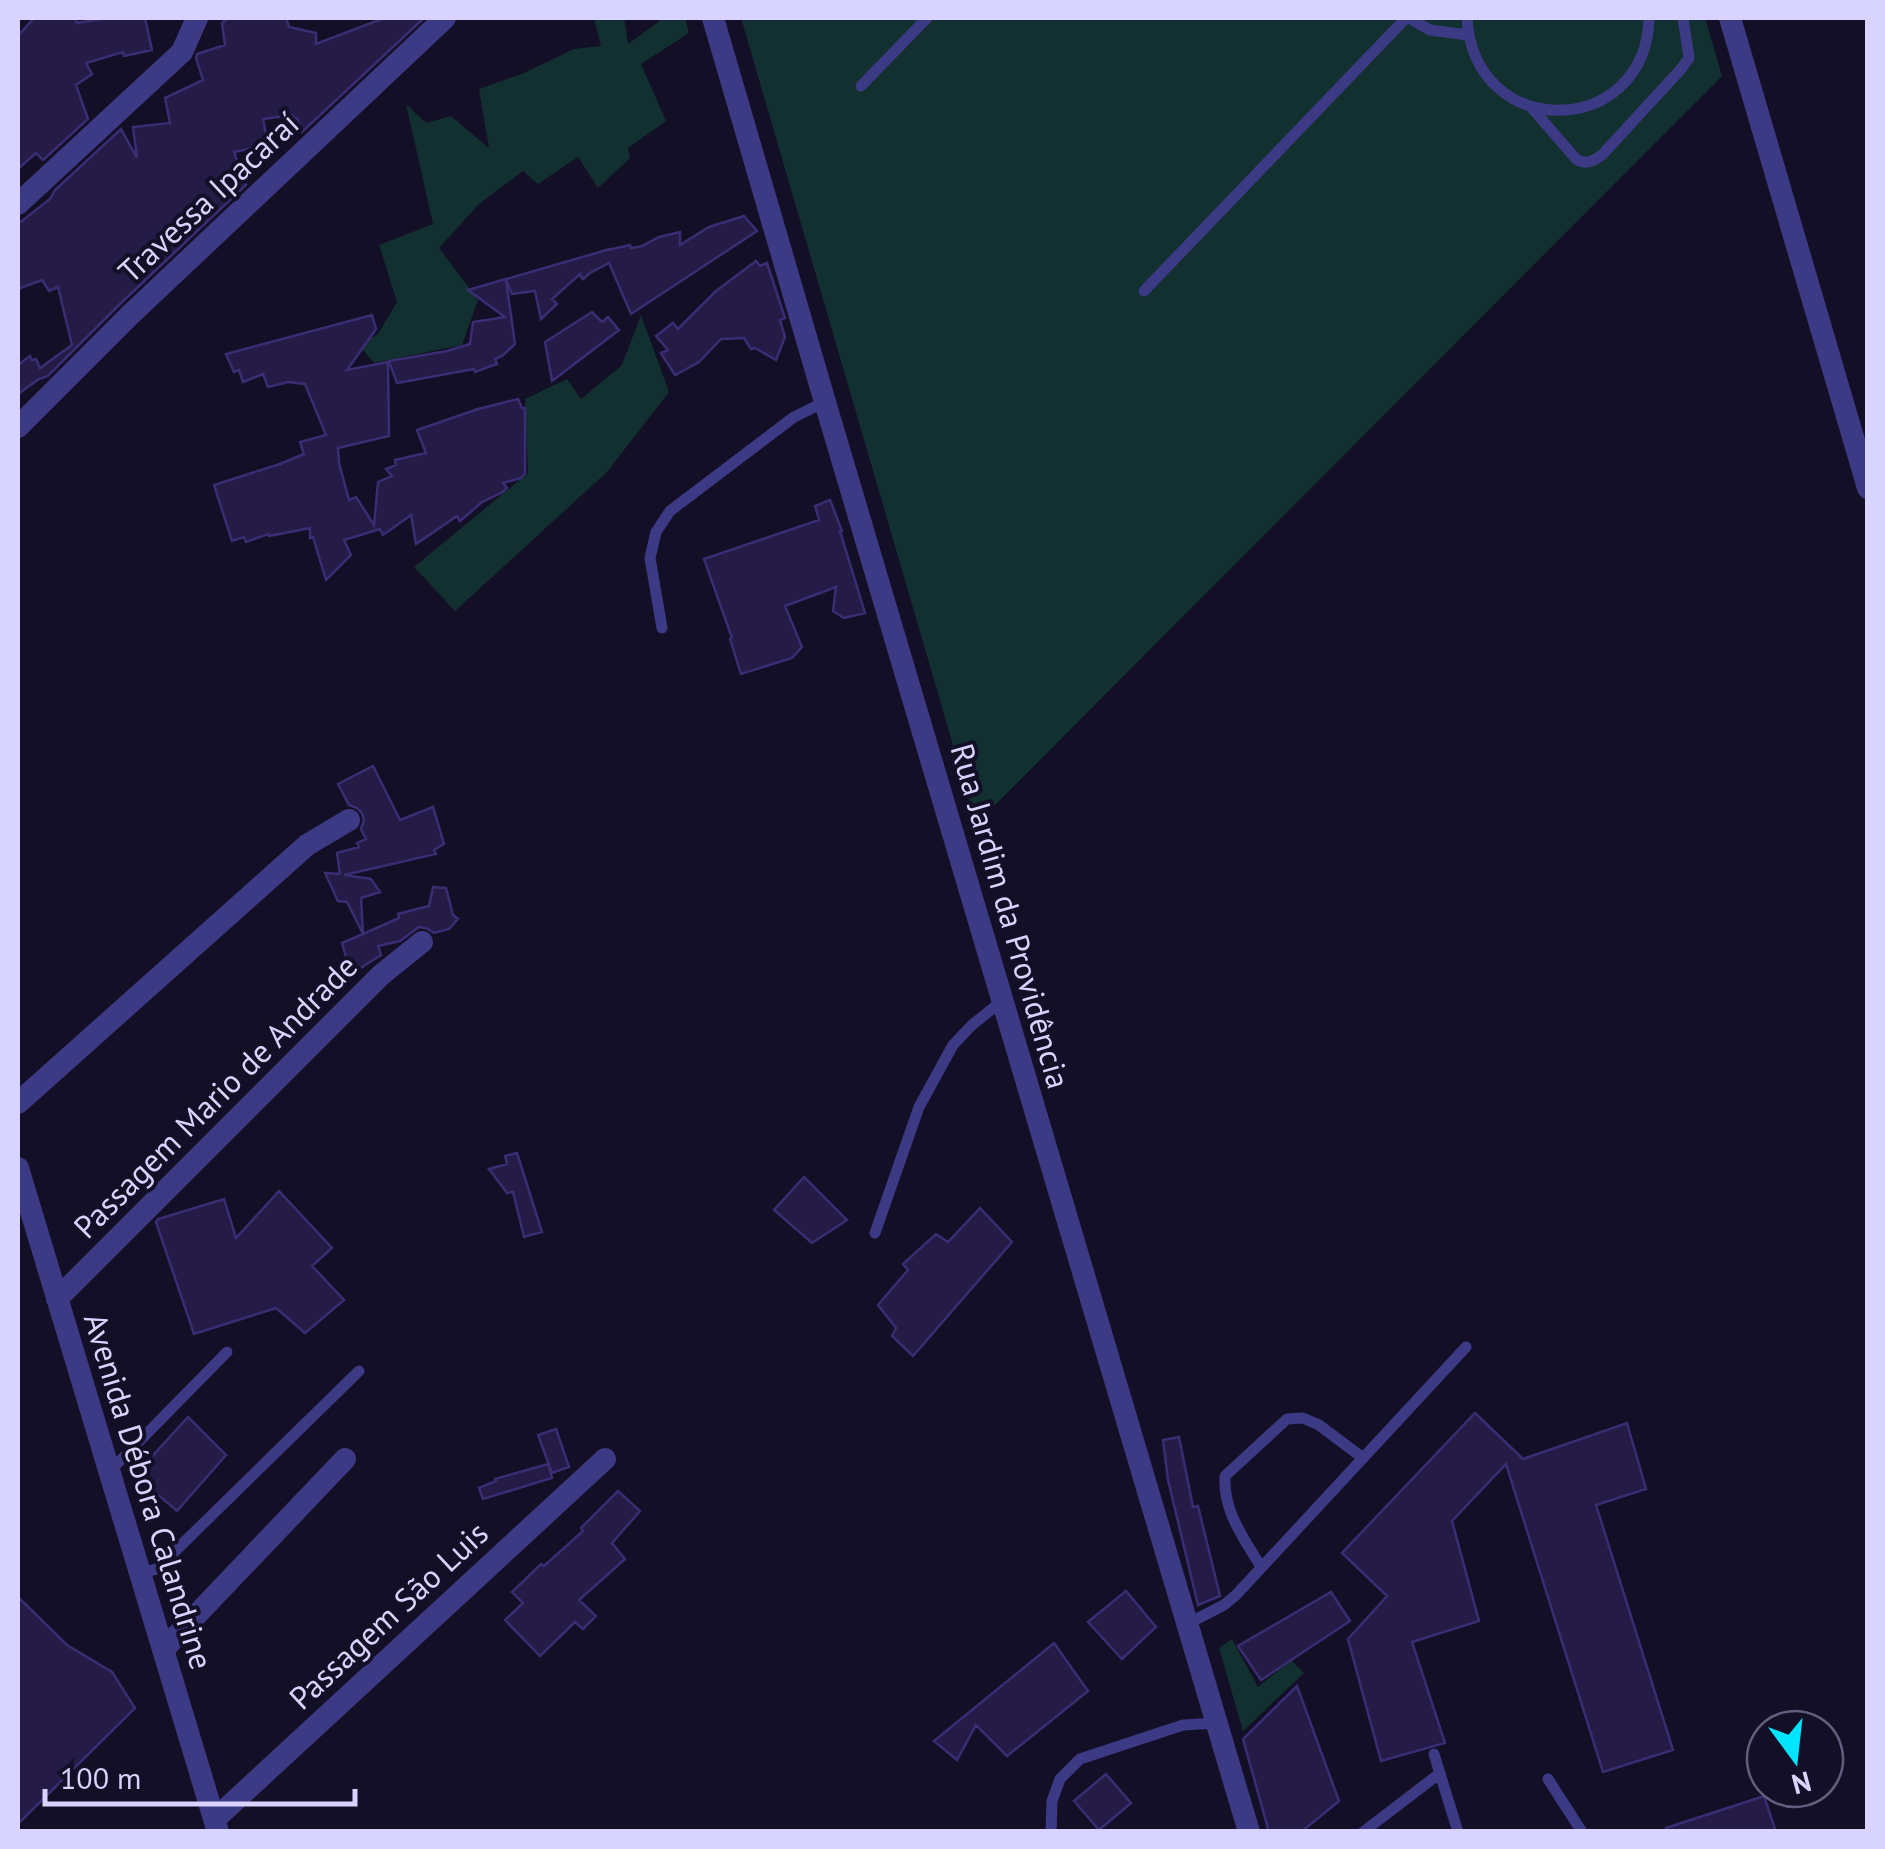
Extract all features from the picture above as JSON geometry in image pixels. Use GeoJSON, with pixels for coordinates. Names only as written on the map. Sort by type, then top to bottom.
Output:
{"type":"FeatureCollection","features":[{"type":"Feature","properties":{"kind":"street"},"geometry":{"type":"LineString","coordinates":[[18,204],[182,52],[197,18]]}},
{"type":"Feature","properties":{"kind":"street","name":"Travessa Ipacaraí"},"geometry":{"type":"LineString","coordinates":[[18,428],[144,302],[446,18]]}},
{"type":"Feature","properties":{"kind":"street","name":"Rua Jardim da Providência"},"geometry":{"type":"LineString","coordinates":[[713,18],[1249,1832]]}},
{"type":"Feature","properties":{"kind":"street"},"geometry":{"type":"LineString","coordinates":[[1730,18],[1868,488]]}},
{"type":"Feature","properties":{"kind":"street"},"geometry":{"type":"LineString","coordinates":[[18,1103],[307,845],[349,820]]}},
{"type":"Feature","properties":{"kind":"street","name":"Passagem Mario de Andrade"},"geometry":{"type":"LineString","coordinates":[[57,1299],[381,976],[422,942]]}},
{"type":"Feature","properties":{"kind":"street","name":"Avenida Débora Calandrine"},"geometry":{"type":"LineString","coordinates":[[18,1168],[217,1825]]}},
{"type":"Feature","properties":{"kind":"street","name":"Passagem São Luis"},"geometry":{"type":"LineString","coordinates":[[217,1825],[606,1458]]}},
{"type":"Feature","properties":{"kind":"street"},"geometry":{"type":"LineString","coordinates":[[162,1650],[345,1459]]}},
{"type":"Feature","properties":{"kind":"lane"},"geometry":{"type":"LineString","coordinates":[[862,86],[927,18]]}},
{"type":"Feature","properties":{"kind":"lane"},"geometry":{"type":"LineString","coordinates":[[1144,291],[1408,18],[1430,30],[1468,35]]}},
{"type":"Feature","properties":{"kind":"lane"},"geometry":{"type":"LineString","coordinates":[[1467,18],[1468,35],[1489,80],[1531,107],[1583,163],[1602,155],[1689,58],[1683,18]]}},
{"type":"Feature","properties":{"kind":"lane"},"geometry":{"type":"LineString","coordinates":[[1531,107],[1565,110],[1612,94],[1642,54],[1649,18]]}},
{"type":"Feature","properties":{"kind":"lane"},"geometry":{"type":"LineString","coordinates":[[662,628],[650,558],[656,532],[670,511],[794,417],[824,402]]}},
{"type":"Feature","properties":{"kind":"lane"},"geometry":{"type":"LineString","coordinates":[[876,1232],[919,1107],[953,1045],[1002,1001]]}},
{"type":"Feature","properties":{"kind":"lane"},"geometry":{"type":"LineString","coordinates":[[1186,1624],[1224,1606],[1466,1347]]}},
{"type":"Feature","properties":{"kind":"lane"},"geometry":{"type":"LineString","coordinates":[[110,1471],[227,1352]]}},
{"type":"Feature","properties":{"kind":"lane"},"geometry":{"type":"LineString","coordinates":[[140,1574],[156,1569],[167,1559],[358,1372]]}},
{"type":"Feature","properties":{"kind":"lane"},"geometry":{"type":"LineString","coordinates":[[1261,1567],[1228,1510],[1225,1476],[1287,1419],[1303,1418],[1319,1424],[1363,1458]]}},
{"type":"Feature","properties":{"kind":"lane"},"geometry":{"type":"LineString","coordinates":[[1051,1832],[1052,1801],[1060,1778],[1080,1760],[1183,1725],[1217,1723]]}},
{"type":"Feature","properties":{"kind":"lane"},"geometry":{"type":"LineString","coordinates":[[1434,1754],[1458,1832]]}},
{"type":"Feature","properties":{"kind":"lane"},"geometry":{"type":"LineString","coordinates":[[1362,1832],[1439,1774]]}},
{"type":"Feature","properties":{"kind":"lane"},"geometry":{"type":"LineString","coordinates":[[1548,1779],[1582,1832]]}},
{"type":"Feature","properties":{"kind":"green space"},"geometry":{"type":"Polygon","coordinates":[[[594,18],[624,18],[628,44],[664,18],[685,18],[689,33],[641,64],[666,121],[628,148],[630,158],[598,188],[578,157],[538,184],[523,171],[479,204],[439,248],[478,300],[462,345],[374,363],[359,345],[378,334],[397,302],[379,245],[433,224],[406,104],[426,123],[451,116],[489,148],[479,89],[574,49],[601,46],[594,18]]]}},
{"type":"Feature","properties":{"kind":"green space"},"geometry":{"type":"Polygon","coordinates":[[[741,18],[1705,18],[1722,76],[976,824],[741,18]]]}},
{"type":"Feature","properties":{"kind":"green space"},"geometry":{"type":"Polygon","coordinates":[[[641,315],[669,392],[607,472],[455,611],[414,567],[528,473],[525,399],[567,379],[581,399],[622,365],[641,315]]]}},
{"type":"Feature","properties":{"kind":"green space"},"geometry":{"type":"Polygon","coordinates":[[[1232,1639],[1258,1687],[1291,1660],[1304,1673],[1243,1731],[1219,1648],[1232,1639]]]}},
{"type":"Feature","properties":{"kind":"building"},"geometry":{"type":"Polygon","coordinates":[[[34,18],[75,18],[77,23],[145,18],[152,50],[124,56],[123,52],[86,63],[92,74],[76,85],[88,119],[43,160],[36,153],[18,169],[18,36],[34,18]]]}},
{"type":"Feature","properties":{"kind":"building"},"geometry":{"type":"Polygon","coordinates":[[[228,18],[286,18],[289,27],[316,33],[316,44],[384,18],[424,18],[302,132],[293,115],[263,119],[268,145],[234,152],[246,185],[48,376],[18,394],[18,365],[30,356],[40,368],[72,345],[58,287],[49,291],[42,280],[18,289],[18,224],[50,199],[121,129],[137,158],[133,127],[170,123],[165,98],[203,80],[197,54],[225,45],[222,23],[228,18]]]}},
{"type":"Feature","properties":{"kind":"building"},"geometry":{"type":"Polygon","coordinates":[[[744,216],[757,231],[631,314],[609,263],[583,279],[580,274],[552,299],[557,304],[541,319],[535,291],[512,294],[506,280],[515,344],[495,359],[497,364],[475,372],[474,369],[397,383],[389,361],[470,344],[473,322],[505,317],[468,290],[610,249],[642,246],[680,232],[680,245],[709,227],[744,216]]]}},
{"type":"Feature","properties":{"kind":"building"},"geometry":{"type":"Polygon","coordinates":[[[756,261],[760,266],[767,263],[785,318],[780,320],[785,337],[776,360],[751,349],[744,338],[721,339],[699,362],[675,375],[661,353],[668,350],[656,336],[673,323],[678,329],[716,291],[756,261]]]}},
{"type":"Feature","properties":{"kind":"building"},"geometry":{"type":"Polygon","coordinates":[[[592,312],[602,322],[608,317],[619,330],[552,381],[545,342],[592,312]]]}},
{"type":"Feature","properties":{"kind":"building"},"geometry":{"type":"Polygon","coordinates":[[[372,315],[376,329],[347,370],[388,362],[389,436],[338,448],[349,500],[356,497],[374,525],[378,482],[392,476],[386,469],[396,465],[395,460],[426,453],[417,430],[518,399],[525,408],[525,473],[503,483],[507,488],[503,492],[482,502],[460,521],[457,516],[416,544],[411,515],[383,535],[380,529],[344,540],[351,555],[326,580],[310,528],[268,534],[246,542],[244,537],[232,541],[214,485],[304,454],[300,442],[326,435],[305,384],[288,382],[268,387],[263,374],[243,382],[226,354],[372,315]]]}},
{"type":"Feature","properties":{"kind":"building"},"geometry":{"type":"Polygon","coordinates":[[[830,500],[865,613],[844,618],[833,611],[836,587],[785,606],[802,647],[792,658],[741,674],[704,559],[819,520],[815,506],[830,500]]]}},
{"type":"Feature","properties":{"kind":"building"},"geometry":{"type":"Polygon","coordinates":[[[373,766],[400,820],[433,807],[444,844],[434,850],[436,854],[344,875],[371,879],[380,892],[361,898],[363,934],[347,902],[338,901],[325,873],[340,874],[337,853],[359,847],[357,843],[366,839],[361,829],[362,813],[349,805],[338,784],[373,766]]]}},
{"type":"Feature","properties":{"kind":"building"},"geometry":{"type":"Polygon","coordinates":[[[433,887],[446,888],[453,915],[458,919],[449,929],[434,933],[419,927],[400,941],[378,946],[381,955],[351,974],[342,943],[399,918],[398,914],[429,906],[433,887]]]}},
{"type":"Feature","properties":{"kind":"building"},"geometry":{"type":"Polygon","coordinates":[[[517,1153],[542,1232],[524,1237],[513,1192],[507,1193],[489,1169],[507,1164],[505,1156],[517,1153]]]}},
{"type":"Feature","properties":{"kind":"building"},"geometry":{"type":"Polygon","coordinates":[[[804,1177],[847,1220],[812,1243],[774,1210],[804,1177]]]}},
{"type":"Feature","properties":{"kind":"building"},"geometry":{"type":"Polygon","coordinates":[[[279,1191],[332,1248],[312,1266],[344,1300],[305,1333],[276,1308],[194,1334],[156,1222],[224,1199],[236,1238],[279,1191]]]}},
{"type":"Feature","properties":{"kind":"building"},"geometry":{"type":"Polygon","coordinates":[[[980,1208],[1012,1242],[913,1356],[892,1336],[896,1328],[878,1305],[908,1270],[903,1264],[936,1234],[948,1242],[980,1208]]]}},
{"type":"Feature","properties":{"kind":"building"},"geometry":{"type":"Polygon","coordinates":[[[1475,1413],[1523,1459],[1627,1423],[1646,1489],[1596,1505],[1673,1750],[1603,1772],[1506,1464],[1452,1521],[1479,1621],[1412,1642],[1445,1743],[1381,1761],[1348,1639],[1387,1596],[1342,1553],[1475,1413]]]}},
{"type":"Feature","properties":{"kind":"building"},"geometry":{"type":"Polygon","coordinates":[[[188,1417],[226,1455],[177,1511],[135,1475],[188,1417]]]}},
{"type":"Feature","properties":{"kind":"building"},"geometry":{"type":"Polygon","coordinates":[[[556,1429],[569,1467],[552,1473],[538,1435],[556,1429]]]}},
{"type":"Feature","properties":{"kind":"building"},"geometry":{"type":"Polygon","coordinates":[[[1179,1437],[1193,1507],[1198,1506],[1220,1596],[1198,1605],[1168,1480],[1163,1440],[1179,1437]]]}},
{"type":"Feature","properties":{"kind":"building"},"geometry":{"type":"Polygon","coordinates":[[[548,1464],[552,1478],[483,1499],[479,1488],[495,1479],[548,1464]]]}},
{"type":"Feature","properties":{"kind":"building"},"geometry":{"type":"Polygon","coordinates":[[[618,1491],[640,1511],[612,1543],[625,1559],[579,1600],[596,1616],[583,1629],[575,1622],[540,1656],[505,1620],[523,1603],[512,1592],[583,1531],[581,1528],[618,1491]]]}},
{"type":"Feature","properties":{"kind":"building"},"geometry":{"type":"Polygon","coordinates":[[[1126,1591],[1156,1627],[1122,1659],[1088,1622],[1126,1591]]]}},
{"type":"Feature","properties":{"kind":"building"},"geometry":{"type":"Polygon","coordinates":[[[1331,1592],[1350,1621],[1261,1680],[1238,1646],[1331,1592]]]}},
{"type":"Feature","properties":{"kind":"building"},"geometry":{"type":"Polygon","coordinates":[[[18,1597],[67,1645],[112,1672],[135,1708],[18,1824],[18,1597]]]}},
{"type":"Feature","properties":{"kind":"building"},"geometry":{"type":"Polygon","coordinates":[[[1054,1643],[1088,1691],[1007,1756],[976,1725],[957,1760],[934,1741],[1054,1643]]]}},
{"type":"Feature","properties":{"kind":"building"},"geometry":{"type":"Polygon","coordinates":[[[1297,1686],[1339,1801],[1301,1832],[1269,1832],[1243,1739],[1297,1686]]]}},
{"type":"Feature","properties":{"kind":"building"},"geometry":{"type":"Polygon","coordinates":[[[1106,1774],[1131,1803],[1099,1830],[1074,1801],[1106,1774]]]}},
{"type":"Feature","properties":{"kind":"building"},"geometry":{"type":"Polygon","coordinates":[[[1745,1802],[1745,1809],[1768,1809],[1776,1832],[1666,1832],[1666,1828],[1745,1802]]]}}]}
